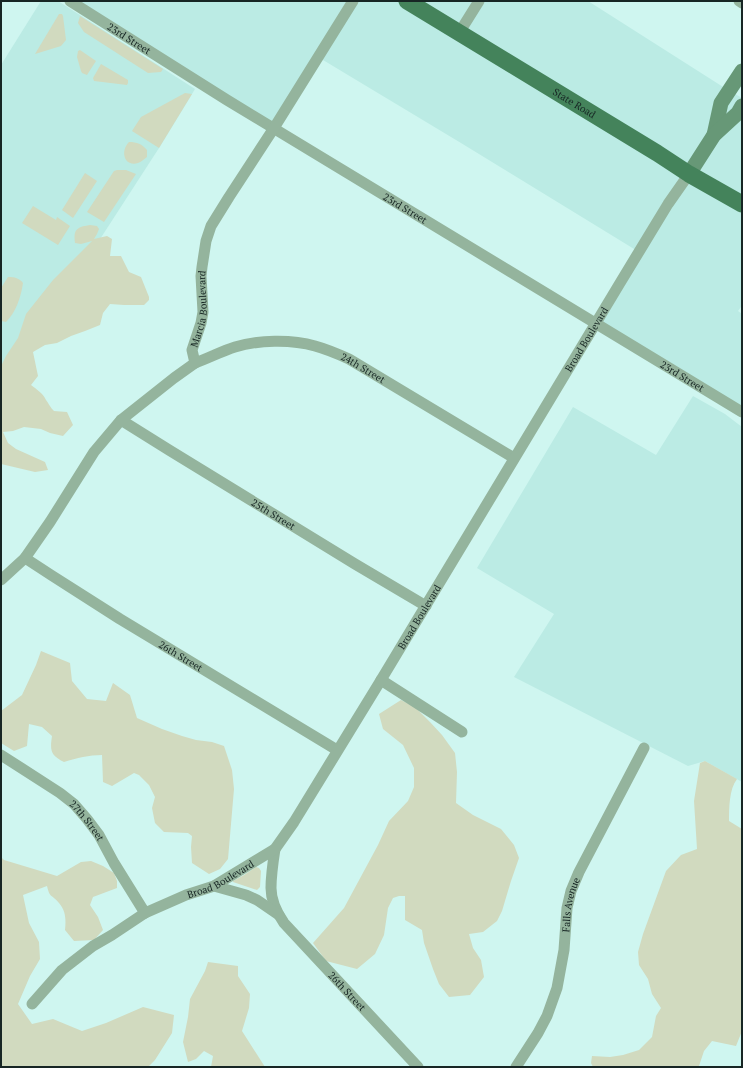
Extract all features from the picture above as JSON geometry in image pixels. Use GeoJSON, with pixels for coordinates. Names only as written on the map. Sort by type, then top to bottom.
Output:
{"type":"FeatureCollection","features":[{"type":"Feature","properties":{"kind":"main road","name":"State Road"},"geometry":{"type":"LineString","coordinates":[[407,1],[689,174],[742,204]]}},
{"type":"Feature","properties":{"kind":"main road","name":"Broad Boulevard"},"geometry":{"type":"LineString","coordinates":[[714,135],[721,103],[742,71]]}},
{"type":"Feature","properties":{"kind":"main road","name":"Broad Boulevard"},"geometry":{"type":"LineString","coordinates":[[689,174],[714,135],[738,113],[742,106]]}},
{"type":"Feature","properties":{"kind":"street","name":"23rd Street"},"geometry":{"type":"LineString","coordinates":[[70,1],[214,92],[742,412]]}},
{"type":"Feature","properties":{"kind":"street","name":"Marcia Boulevard"},"geometry":{"type":"LineString","coordinates":[[196,363],[192,350],[203,312],[202,276],[206,241],[215,218],[274,128],[353,1]]}},
{"type":"Feature","properties":{"kind":"street"},"geometry":{"type":"LineString","coordinates":[[458,33],[479,1]]}},
{"type":"Feature","properties":{"kind":"street","name":"Broad Boulevard"},"geometry":{"type":"LineString","coordinates":[[32,1004],[62,970],[93,946],[145,913],[186,895],[214,886],[275,849],[294,822],[381,680],[668,204],[689,174]]}},
{"type":"Feature","properties":{"kind":"street","name":"24th Street"},"geometry":{"type":"LineString","coordinates":[[196,363],[236,347],[263,341],[295,342],[314,345],[349,359],[514,458]]}},
{"type":"Feature","properties":{"kind":"street"},"geometry":{"type":"LineString","coordinates":[[1,580],[25,558],[50,522],[94,452],[121,420],[174,378],[196,363]]}},
{"type":"Feature","properties":{"kind":"street","name":"25th Street"},"geometry":{"type":"LineString","coordinates":[[121,420],[426,606]]}},
{"type":"Feature","properties":{"kind":"street","name":"26th Street"},"geometry":{"type":"LineString","coordinates":[[25,558],[120,619],[337,750]]}},
{"type":"Feature","properties":{"kind":"street"},"geometry":{"type":"LineString","coordinates":[[381,680],[462,732]]}},
{"type":"Feature","properties":{"kind":"street","name":"Falls Avenue"},"geometry":{"type":"LineString","coordinates":[[516,1067],[547,1016],[557,988],[562,960],[567,908],[571,891],[579,872],[644,748]]}},
{"type":"Feature","properties":{"kind":"street","name":"27th Street"},"geometry":{"type":"LineString","coordinates":[[1,755],[60,792],[74,804],[99,835],[114,863],[145,913]]}},
{"type":"Feature","properties":{"kind":"street","name":"26th Street"},"geometry":{"type":"LineString","coordinates":[[275,849],[271,888],[278,915]]}},
{"type":"Feature","properties":{"kind":"street","name":"26th Street"},"geometry":{"type":"LineString","coordinates":[[214,886],[257,900],[278,915],[292,932],[418,1067]]}},
{"type":"Feature","properties":{"kind":"shaded area"},"geometry":{"type":"Polygon","coordinates":[[[41,1],[58,1],[195,89],[159,148],[1,392],[1,65],[41,1]]]}},
{"type":"Feature","properties":{"kind":"shaded area"},"geometry":{"type":"Polygon","coordinates":[[[70,1],[588,1],[742,98],[742,307],[738,311],[742,314],[742,412],[597,323],[639,252],[461,143],[318,57],[274,128],[70,1]]]}},
{"type":"Feature","properties":{"kind":"shaded area"},"geometry":{"type":"Polygon","coordinates":[[[693,396],[725,414],[742,427],[742,782],[705,761],[688,766],[514,677],[554,614],[477,568],[573,407],[656,455],[693,396]]]}},
{"type":"Feature","properties":{"kind":"green space"},"geometry":{"type":"Polygon","coordinates":[[[59,14],[62,14],[63,16],[66,40],[61,46],[35,54],[59,14]]]}},
{"type":"Feature","properties":{"kind":"green space"},"geometry":{"type":"Polygon","coordinates":[[[80,16],[163,69],[161,72],[148,73],[84,32],[78,23],[80,16]]]}},
{"type":"Feature","properties":{"kind":"green space"},"geometry":{"type":"Polygon","coordinates":[[[80,50],[96,61],[87,75],[82,73],[77,57],[78,51],[80,50]]]}},
{"type":"Feature","properties":{"kind":"green space"},"geometry":{"type":"Polygon","coordinates":[[[101,64],[128,80],[127,85],[94,81],[93,78],[101,64]]]}},
{"type":"Feature","properties":{"kind":"green space"},"geometry":{"type":"Polygon","coordinates":[[[185,93],[192,94],[159,148],[132,131],[141,117],[185,93]]]}},
{"type":"Feature","properties":{"kind":"green space"},"geometry":{"type":"Polygon","coordinates":[[[129,142],[137,143],[143,146],[147,150],[147,157],[138,163],[129,163],[124,154],[126,146],[129,142]]]}},
{"type":"Feature","properties":{"kind":"green space"},"geometry":{"type":"Polygon","coordinates":[[[126,170],[136,174],[104,222],[87,212],[114,171],[126,170]]]}},
{"type":"Feature","properties":{"kind":"green space"},"geometry":{"type":"Polygon","coordinates":[[[85,173],[97,181],[73,218],[62,210],[85,173]]]}},
{"type":"Feature","properties":{"kind":"green space"},"geometry":{"type":"Polygon","coordinates":[[[33,206],[56,220],[57,217],[70,226],[58,245],[22,223],[33,206]]]}},
{"type":"Feature","properties":{"kind":"green space"},"geometry":{"type":"Polygon","coordinates":[[[90,225],[97,226],[99,229],[94,239],[107,236],[112,239],[110,256],[121,256],[129,272],[141,277],[149,300],[144,305],[110,304],[103,313],[100,325],[57,343],[45,345],[33,352],[38,376],[31,385],[43,395],[54,411],[67,412],[73,425],[63,436],[41,429],[24,427],[13,431],[3,432],[8,443],[16,449],[45,462],[48,470],[35,472],[1,464],[1,366],[18,338],[26,314],[53,280],[92,241],[81,244],[75,243],[75,232],[79,228],[90,225]]]}},
{"type":"Feature","properties":{"kind":"green space"},"geometry":{"type":"Polygon","coordinates":[[[8,277],[17,278],[23,283],[18,304],[13,314],[6,322],[1,321],[1,288],[8,277]]]}},
{"type":"Feature","properties":{"kind":"green space"},"geometry":{"type":"Polygon","coordinates":[[[41,651],[70,663],[72,681],[87,699],[106,701],[113,683],[130,695],[137,718],[182,736],[224,746],[232,770],[234,789],[228,859],[220,869],[209,874],[192,863],[192,836],[188,833],[164,832],[155,823],[152,808],[155,797],[149,785],[139,775],[134,773],[112,786],[103,782],[102,755],[83,757],[64,762],[56,757],[52,752],[52,736],[42,727],[29,724],[27,746],[14,751],[1,743],[1,711],[22,695],[41,651]]]}},
{"type":"Feature","properties":{"kind":"green space"},"geometry":{"type":"Polygon","coordinates":[[[401,700],[415,707],[442,735],[455,753],[457,772],[456,803],[473,815],[501,829],[514,845],[519,858],[502,911],[497,921],[483,932],[469,934],[473,948],[481,960],[484,977],[470,995],[449,997],[439,984],[424,943],[422,930],[405,920],[405,896],[393,898],[388,908],[384,935],[375,954],[357,969],[326,961],[313,943],[344,908],[378,845],[389,821],[408,801],[414,787],[414,768],[403,745],[383,729],[379,714],[401,700]]]}},
{"type":"Feature","properties":{"kind":"green space"},"geometry":{"type":"Polygon","coordinates":[[[705,761],[737,779],[732,788],[729,805],[729,821],[742,829],[742,1031],[736,1046],[712,1041],[704,1051],[699,1066],[593,1067],[591,1063],[592,1056],[610,1057],[639,1050],[652,1037],[656,1016],[661,1008],[652,994],[648,979],[639,965],[638,952],[666,871],[681,855],[697,849],[694,801],[700,763],[705,761]]]}},
{"type":"Feature","properties":{"kind":"green space"},"geometry":{"type":"Polygon","coordinates":[[[1,857],[4,860],[57,876],[81,862],[91,861],[114,873],[117,881],[117,888],[93,897],[90,905],[98,917],[103,930],[94,940],[74,941],[65,930],[63,909],[57,900],[50,895],[47,886],[23,895],[29,923],[39,942],[40,959],[30,976],[18,1004],[32,1024],[53,1019],[82,1031],[106,1023],[143,1007],[174,1015],[172,1033],[155,1060],[148,1067],[1,1067],[1,857]]]}},
{"type":"Feature","properties":{"kind":"green space"},"geometry":{"type":"Polygon","coordinates":[[[256,867],[261,871],[260,887],[257,890],[233,882],[233,881],[256,867]]]}},
{"type":"Feature","properties":{"kind":"green space"},"geometry":{"type":"Polygon","coordinates":[[[208,962],[238,966],[238,976],[250,994],[249,1008],[242,1031],[265,1067],[211,1067],[213,1056],[204,1051],[196,1059],[188,1062],[183,1042],[190,999],[205,971],[208,962]]]}}]}
